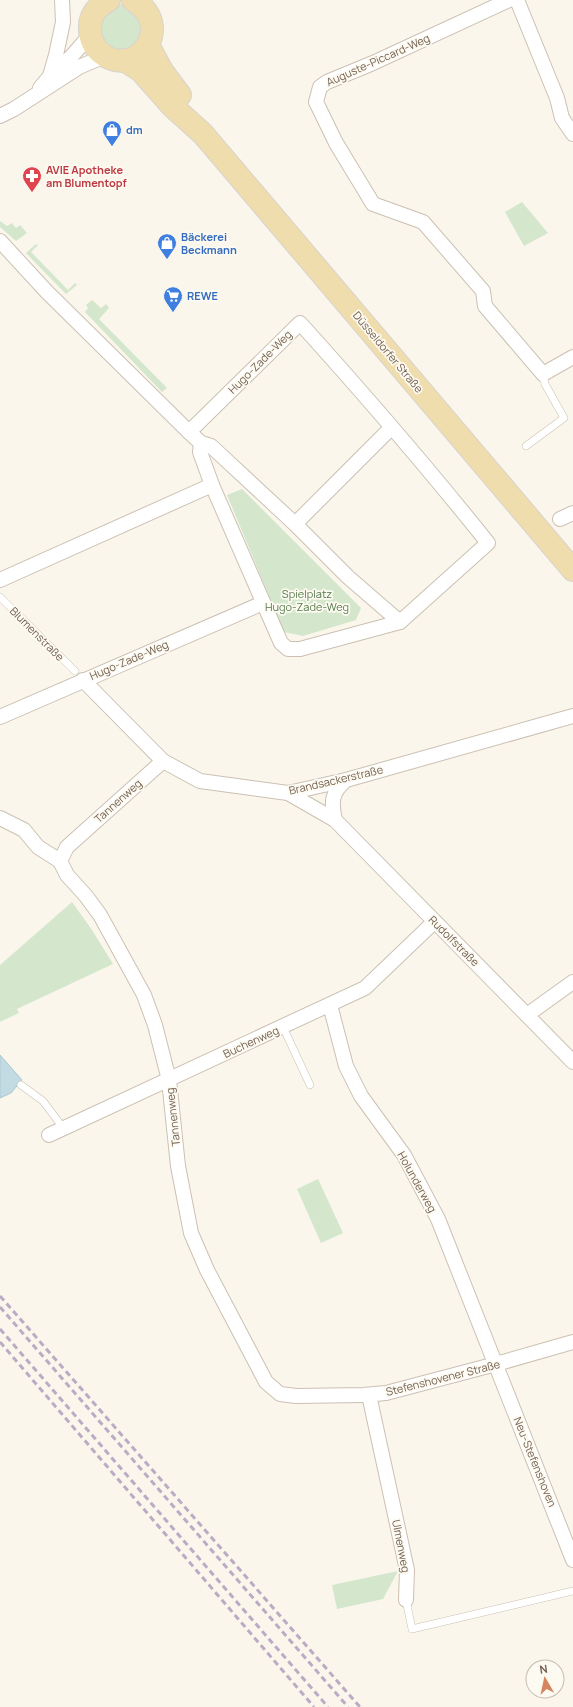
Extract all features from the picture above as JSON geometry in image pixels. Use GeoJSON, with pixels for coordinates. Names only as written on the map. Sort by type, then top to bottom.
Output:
{"type":"FeatureCollection","features":[{"type":"Feature","properties":{"kind":"main road"},"geometry":{"type":"LineString","coordinates":[[88,18],[103,3],[109,0]]}},
{"type":"Feature","properties":{"kind":"main road"},"geometry":{"type":"LineString","coordinates":[[114,58],[133,58],[142,52],[148,45],[153,29],[152,20],[142,5],[133,0]]}},
{"type":"Feature","properties":{"kind":"main road","name":"Düsseldorfer Straße"},"geometry":{"type":"LineString","coordinates":[[88,18],[95,47],[141,71],[172,106],[202,134],[573,570]]}},
{"type":"Feature","properties":{"kind":"main road","name":"Düsseldorfer Straße"},"geometry":{"type":"LineString","coordinates":[[148,45],[162,71],[181,97],[202,134]]}},
{"type":"Feature","properties":{"kind":"street"},"geometry":{"type":"LineString","coordinates":[[50,76],[63,22],[62,0]]}},
{"type":"Feature","properties":{"kind":"street","name":"Auguste-Piccard-Weg"},"geometry":{"type":"LineString","coordinates":[[509,0],[373,63],[327,82],[320,87],[316,102],[336,143],[373,204],[423,222],[483,291],[485,306],[543,374]]}},
{"type":"Feature","properties":{"kind":"street"},"geometry":{"type":"LineString","coordinates":[[517,0],[557,98],[562,118],[573,134]]}},
{"type":"Feature","properties":{"kind":"street"},"geometry":{"type":"LineString","coordinates":[[34,95],[50,76],[71,57],[88,18]]}},
{"type":"Feature","properties":{"kind":"street"},"geometry":{"type":"LineString","coordinates":[[0,116],[14,109],[79,67],[114,58]]}},
{"type":"Feature","properties":{"kind":"street"},"geometry":{"type":"LineString","coordinates":[[0,126],[14,109]]}},
{"type":"Feature","properties":{"kind":"street"},"geometry":{"type":"LineString","coordinates":[[0,241],[47,292],[189,432],[201,442],[211,446],[295,524],[348,577],[400,622]]}},
{"type":"Feature","properties":{"kind":"street","name":"Hugo-Zade-Weg"},"geometry":{"type":"LineString","coordinates":[[189,432],[300,323],[441,485],[488,544],[400,622],[300,649],[288,649],[281,643],[212,485],[200,452],[201,442]]}},
{"type":"Feature","properties":{"kind":"street"},"geometry":{"type":"LineString","coordinates":[[543,374],[573,357]]}},
{"type":"Feature","properties":{"kind":"street"},"geometry":{"type":"LineString","coordinates":[[295,524],[391,428]]}},
{"type":"Feature","properties":{"kind":"street"},"geometry":{"type":"LineString","coordinates":[[0,580],[212,485]]}},
{"type":"Feature","properties":{"kind":"street"},"geometry":{"type":"LineString","coordinates":[[560,519],[573,513]]}},
{"type":"Feature","properties":{"kind":"street","name":"Hugo-Zade-Weg"},"geometry":{"type":"LineString","coordinates":[[0,717],[79,676],[263,603]]}},
{"type":"Feature","properties":{"kind":"street","name":"Brandsackerstraße"},"geometry":{"type":"LineString","coordinates":[[79,676],[162,761],[200,781],[288,793],[346,780],[573,716]]}},
{"type":"Feature","properties":{"kind":"street","name":"Tannenweg"},"geometry":{"type":"LineString","coordinates":[[60,861],[67,847],[162,761]]}},
{"type":"Feature","properties":{"kind":"street"},"geometry":{"type":"LineString","coordinates":[[335,820],[332,806],[333,797],[337,788],[346,780]]}},
{"type":"Feature","properties":{"kind":"street","name":"Rudolfstraße"},"geometry":{"type":"LineString","coordinates":[[288,793],[335,820],[573,1062]]}},
{"type":"Feature","properties":{"kind":"street","name":"Tannenweg"},"geometry":{"type":"LineString","coordinates":[[0,818],[24,830],[38,847],[60,861],[67,875],[86,896],[100,915],[144,995],[155,1025],[169,1080],[178,1166],[191,1233],[207,1270],[266,1382]]}},
{"type":"Feature","properties":{"kind":"street","name":"Buchenweg"},"geometry":{"type":"LineString","coordinates":[[49,1135],[366,988],[434,922]]}},
{"type":"Feature","properties":{"kind":"street"},"geometry":{"type":"LineString","coordinates":[[527,1015],[573,982]]}},
{"type":"Feature","properties":{"kind":"street","name":"Holunderweg"},"geometry":{"type":"LineString","coordinates":[[330,1005],[346,1066],[361,1096],[404,1155],[438,1219],[496,1364]]}},
{"type":"Feature","properties":{"kind":"street","name":"Stefenshovener Straße"},"geometry":{"type":"LineString","coordinates":[[266,1382],[280,1394],[296,1396],[386,1393],[573,1342]]}},
{"type":"Feature","properties":{"kind":"street","name":"Neu-Stefenshoven"},"geometry":{"type":"LineString","coordinates":[[496,1364],[573,1560]]}},
{"type":"Feature","properties":{"kind":"street","name":"Ulmenweg"},"geometry":{"type":"LineString","coordinates":[[369,1394],[407,1570],[406,1600]]}},
{"type":"Feature","properties":{"kind":"lane"},"geometry":{"type":"LineString","coordinates":[[526,446],[564,418],[545,384],[543,374]]}},
{"type":"Feature","properties":{"kind":"lane","name":"Blumenstraße"},"geometry":{"type":"LineString","coordinates":[[0,597],[79,676]]}},
{"type":"Feature","properties":{"kind":"lane"},"geometry":{"type":"LineString","coordinates":[[283,1027],[310,1085]]}},
{"type":"Feature","properties":{"kind":"lane"},"geometry":{"type":"LineString","coordinates":[[21,1086],[43,1101],[64,1129]]}},
{"type":"Feature","properties":{"kind":"lane","name":"Ulmenweg"},"geometry":{"type":"LineString","coordinates":[[406,1600],[412,1629],[573,1591]]}},
{"type":"Feature","properties":{"kind":"green space"},"geometry":{"type":"Polygon","coordinates":[[[121,4],[129,6],[141,16],[142,39],[124,52],[103,44],[97,23],[113,6],[121,4]]]}},
{"type":"Feature","properties":{"kind":"green space"},"geometry":{"type":"Polygon","coordinates":[[[522,202],[548,233],[524,246],[505,212],[522,202]]]}},
{"type":"Feature","properties":{"kind":"green space"},"geometry":{"type":"Polygon","coordinates":[[[0,221],[7,226],[12,223],[16,228],[20,225],[27,233],[16,241],[0,227],[0,221]]]}},
{"type":"Feature","properties":{"kind":"green space"},"geometry":{"type":"Polygon","coordinates":[[[36,244],[38,245],[31,252],[68,290],[75,283],[77,285],[66,294],[26,253],[36,244]]]}},
{"type":"Feature","properties":{"kind":"green space"},"geometry":{"type":"Polygon","coordinates":[[[92,300],[101,308],[106,304],[109,308],[99,319],[167,388],[162,392],[85,312],[88,308],[86,305],[92,300]]]}},
{"type":"Feature","properties":{"kind":"green space","name":"Spielplatz Hugo-Zade-Weg"},"geometry":{"type":"Polygon","coordinates":[[[242,489],[361,608],[356,620],[303,636],[284,632],[227,495],[242,489]]]}},
{"type":"Feature","properties":{"kind":"green space"},"geometry":{"type":"Polygon","coordinates":[[[72,902],[92,930],[113,964],[17,1009],[19,1013],[0,1022],[0,965],[72,902]]]}},
{"type":"Feature","properties":{"kind":"green space"},"geometry":{"type":"Polygon","coordinates":[[[318,1179],[343,1233],[321,1243],[297,1189],[318,1179]]]}},
{"type":"Feature","properties":{"kind":"green space"},"geometry":{"type":"Polygon","coordinates":[[[398,1571],[383,1599],[337,1609],[332,1585],[398,1571]]]}},
{"type":"Feature","properties":{"kind":"water"},"geometry":{"type":"Polygon","coordinates":[[[0,1055],[22,1080],[11,1093],[0,1098],[0,1055]]]}},
{"type":"Feature","properties":{"kind":"railway"},"geometry":{"type":"LineString","coordinates":[[0,1296],[360,1707]]}},
{"type":"Feature","properties":{"kind":"railway"},"geometry":{"type":"LineString","coordinates":[[0,1307],[348,1707]]}},
{"type":"Feature","properties":{"kind":"railway"},"geometry":{"type":"LineString","coordinates":[[0,1329],[328,1707]]}},
{"type":"Feature","properties":{"kind":"railway"},"geometry":{"type":"LineString","coordinates":[[0,1342],[314,1707]]}},
{"type":"Feature","properties":{"kind":"place","name":"dm"},"geometry":{"type":"Point","coordinates":[112,147]}},
{"type":"Feature","properties":{"kind":"place","name":"AVIE Apotheke am Blumentopf"},"geometry":{"type":"Point","coordinates":[32,193]}},
{"type":"Feature","properties":{"kind":"place","name":"Bäckerei Beckmann"},"geometry":{"type":"Point","coordinates":[167,260]}},
{"type":"Feature","properties":{"kind":"place","name":"REWE"},"geometry":{"type":"Point","coordinates":[173,313]}}]}
